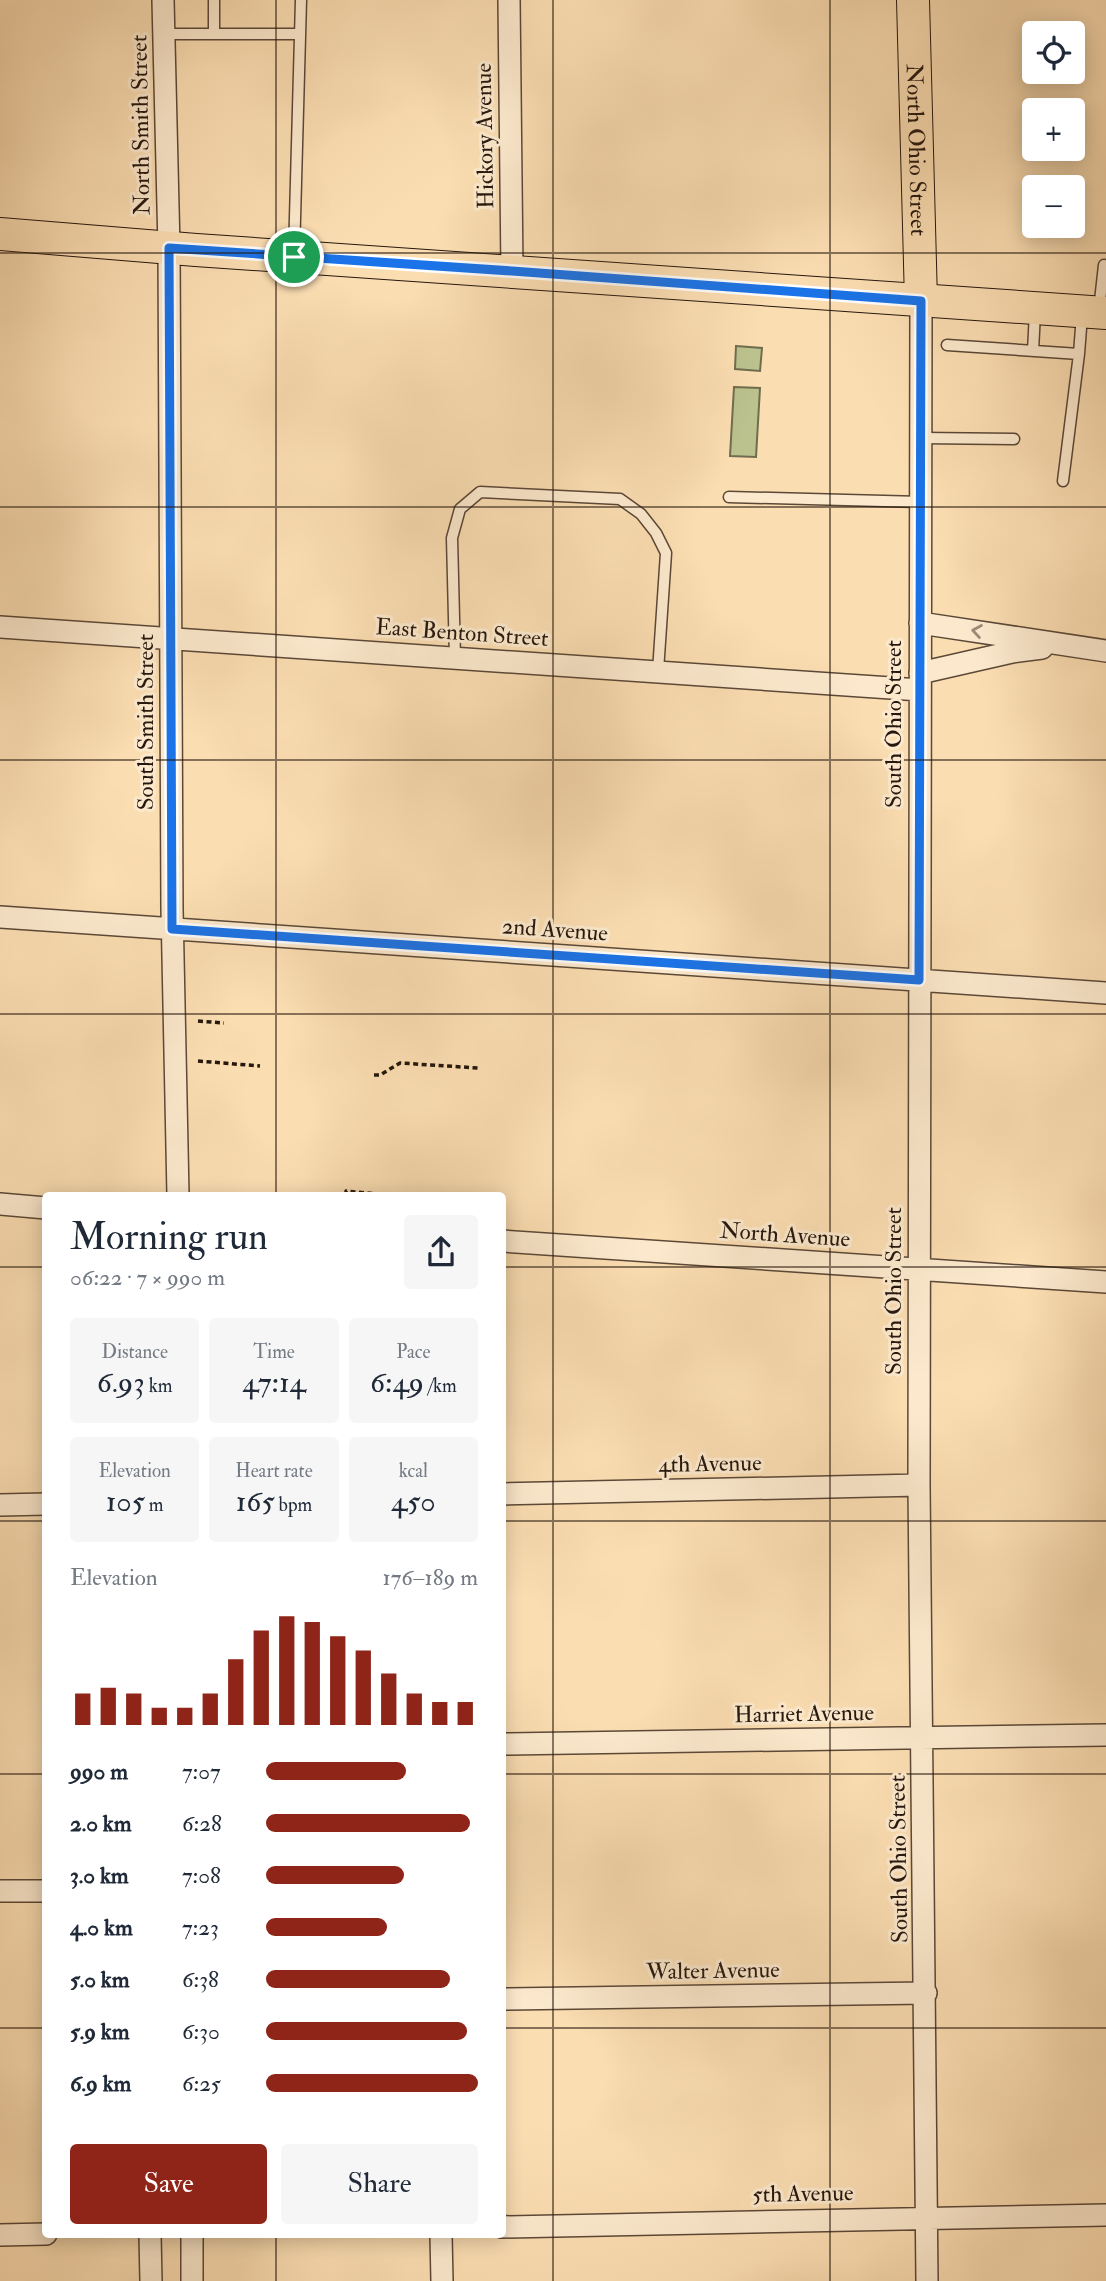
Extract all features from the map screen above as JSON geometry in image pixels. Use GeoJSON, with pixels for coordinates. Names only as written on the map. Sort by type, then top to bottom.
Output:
{"type":"FeatureCollection","features":[{"type":"Feature","properties":{"kind":"main road","name":"North Ohio Street"},"geometry":{"type":"LineString","coordinates":[[913,0],[921,301]]}},
{"type":"Feature","properties":{"kind":"main road"},"geometry":{"type":"LineString","coordinates":[[0,234],[1096,313]]}},
{"type":"Feature","properties":{"kind":"street","name":"North Smith Street"},"geometry":{"type":"LineString","coordinates":[[163,0],[169,248]]}},
{"type":"Feature","properties":{"kind":"street","name":"Hickory Avenue"},"geometry":{"type":"LineString","coordinates":[[509,0],[512,271]]}},
{"type":"Feature","properties":{"kind":"street","name":"South Smith Street"},"geometry":{"type":"LineString","coordinates":[[169,248],[172,929],[178,1192]]}},
{"type":"Feature","properties":{"kind":"street","name":"South Ohio Street"},"geometry":{"type":"LineString","coordinates":[[921,301],[919,1485],[927,2281]]}},
{"type":"Feature","properties":{"kind":"street"},"geometry":{"type":"LineString","coordinates":[[920,623],[1100,650]]}},
{"type":"Feature","properties":{"kind":"street","name":"East Benton Street"},"geometry":{"type":"LineString","coordinates":[[0,627],[657,671],[920,682],[1036,648],[1100,650]]}},
{"type":"Feature","properties":{"kind":"street","name":"2nd Avenue"},"geometry":{"type":"LineString","coordinates":[[0,917],[1106,993]]}},
{"type":"Feature","properties":{"kind":"street"},"geometry":{"type":"LineString","coordinates":[[0,1204],[42,1208]]}},
{"type":"Feature","properties":{"kind":"street","name":"North Avenue"},"geometry":{"type":"LineString","coordinates":[[506,1241],[1106,1282]]}},
{"type":"Feature","properties":{"kind":"street","name":"4th Avenue"},"geometry":{"type":"LineString","coordinates":[[506,1494],[919,1485]]}},
{"type":"Feature","properties":{"kind":"street"},"geometry":{"type":"LineString","coordinates":[[0,1505],[42,1504]]}},
{"type":"Feature","properties":{"kind":"street","name":"Harriet Avenue"},"geometry":{"type":"LineString","coordinates":[[506,1744],[1106,1735]]}},
{"type":"Feature","properties":{"kind":"street"},"geometry":{"type":"LineString","coordinates":[[0,1891],[42,1891]]}},
{"type":"Feature","properties":{"kind":"street","name":"Walter Avenue"},"geometry":{"type":"LineString","coordinates":[[506,1999],[926,1993]]}},
{"type":"Feature","properties":{"kind":"street","name":"5th Avenue"},"geometry":{"type":"LineString","coordinates":[[506,2227],[1106,2215]]}},
{"type":"Feature","properties":{"kind":"street"},"geometry":{"type":"LineString","coordinates":[[0,2235],[42,2234]]}},
{"type":"Feature","properties":{"kind":"street"},"geometry":{"type":"LineString","coordinates":[[150,2238],[150,2281]]}},
{"type":"Feature","properties":{"kind":"street"},"geometry":{"type":"LineString","coordinates":[[192,2238],[192,2281]]}},
{"type":"Feature","properties":{"kind":"street"},"geometry":{"type":"LineString","coordinates":[[441,2238],[442,2281]]}},
{"type":"Feature","properties":{"kind":"lane"},"geometry":{"type":"LineString","coordinates":[[214,0],[214,34]]}},
{"type":"Feature","properties":{"kind":"lane"},"geometry":{"type":"LineString","coordinates":[[294,257],[301,0]]}},
{"type":"Feature","properties":{"kind":"lane"},"geometry":{"type":"LineString","coordinates":[[164,34],[300,34]]}},
{"type":"Feature","properties":{"kind":"lane"},"geometry":{"type":"LineString","coordinates":[[1063,481],[1079,354],[1096,313],[1104,265]]}},
{"type":"Feature","properties":{"kind":"lane"},"geometry":{"type":"LineString","coordinates":[[1033,351],[1035,309]]}},
{"type":"Feature","properties":{"kind":"lane"},"geometry":{"type":"LineString","coordinates":[[947,345],[1079,354]]}},
{"type":"Feature","properties":{"kind":"lane"},"geometry":{"type":"LineString","coordinates":[[921,438],[1014,439]]}},
{"type":"Feature","properties":{"kind":"lane"},"geometry":{"type":"LineString","coordinates":[[456,658],[452,538],[460,509],[480,492],[620,499],[642,514],[666,553],[657,671]]}},
{"type":"Feature","properties":{"kind":"lane"},"geometry":{"type":"LineString","coordinates":[[729,497],[920,502]]}},
{"type":"Feature","properties":{"kind":"path"},"geometry":{"type":"LineString","coordinates":[[198,1021],[224,1023]]}},
{"type":"Feature","properties":{"kind":"path"},"geometry":{"type":"LineString","coordinates":[[198,1061],[260,1066]]}},
{"type":"Feature","properties":{"kind":"path"},"geometry":{"type":"LineString","coordinates":[[374,1075],[380,1075],[400,1063],[478,1068]]}},
{"type":"Feature","properties":{"kind":"green space"},"geometry":{"type":"Polygon","coordinates":[[[736,346],[762,348],[760,371],[735,369],[736,346]]]}},
{"type":"Feature","properties":{"kind":"green space"},"geometry":{"type":"Polygon","coordinates":[[[734,387],[760,388],[756,457],[730,456],[734,387]]]}},
{"type":"Feature","properties":{"kind":"route"},"geometry":{"type":"LineString","coordinates":[[169,248],[294,257],[921,301],[919,980],[172,929],[169,248]]}}]}
